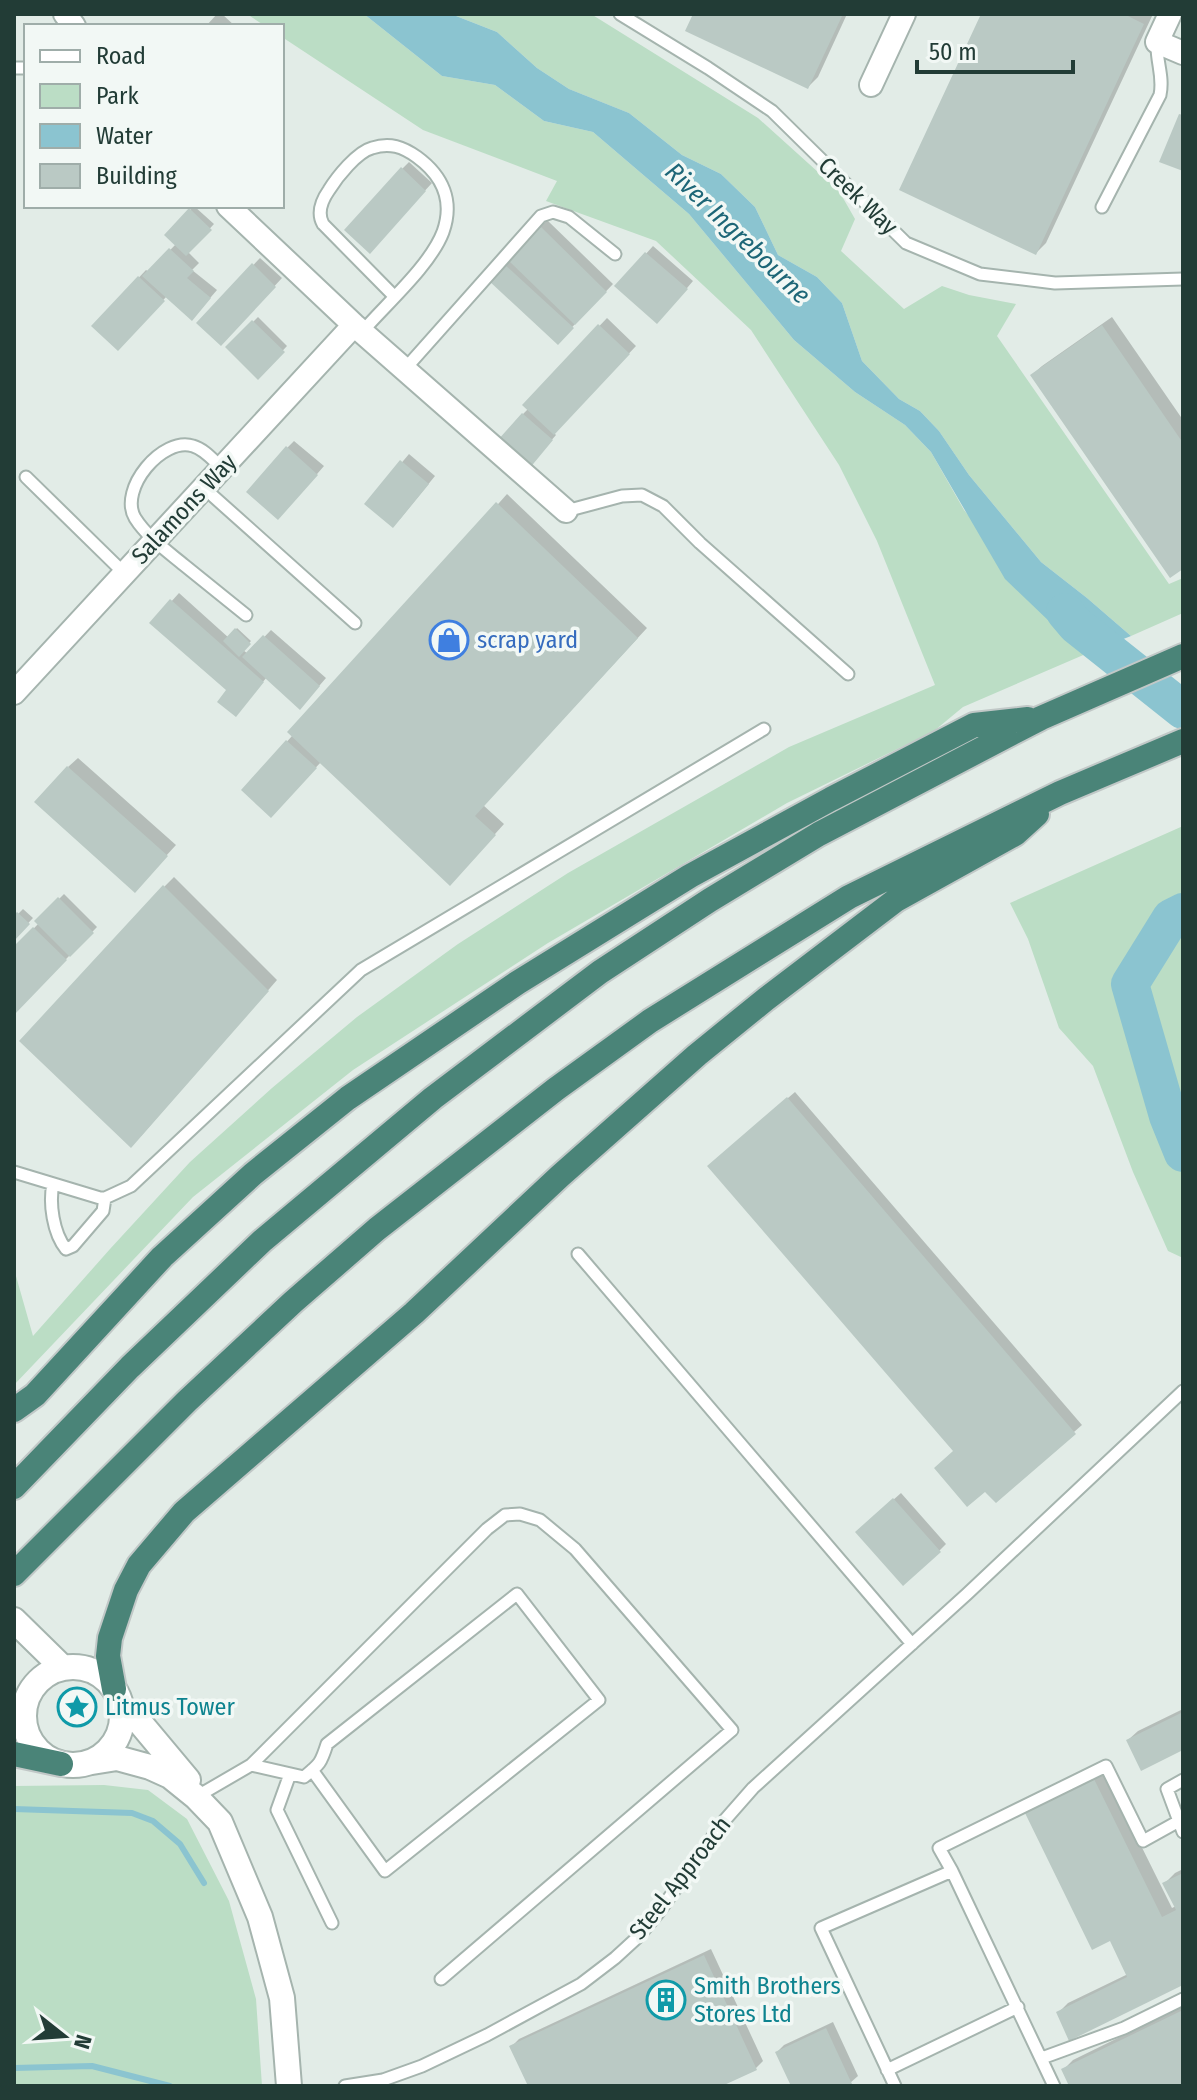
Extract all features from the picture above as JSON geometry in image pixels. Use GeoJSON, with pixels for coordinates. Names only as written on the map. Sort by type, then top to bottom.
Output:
{"type":"FeatureCollection","features":[{"type":"Feature","properties":{"kind":"highway"},"geometry":{"type":"LineString","coordinates":[[14,1487],[130,1367],[262,1241],[433,1098],[600,972],[819,834],[1041,718],[1183,656]]}},
{"type":"Feature","properties":{"kind":"highway"},"geometry":{"type":"LineString","coordinates":[[14,1410],[35,1395],[162,1257],[253,1174],[348,1098],[517,983],[690,876],[974,725],[1041,718]]}},
{"type":"Feature","properties":{"kind":"highway"},"geometry":{"type":"LineString","coordinates":[[14,1574],[187,1401],[293,1302],[464,1159],[650,1021],[849,897],[1060,793],[1183,741]]}},
{"type":"Feature","properties":{"kind":"highway"},"geometry":{"type":"LineString","coordinates":[[118,1699],[108,1656],[110,1638],[126,1590],[139,1565],[184,1512],[414,1313],[560,1176],[697,1055],[896,900],[1015,834],[1060,793]]}},
{"type":"Feature","properties":{"kind":"highway"},"geometry":{"type":"LineString","coordinates":[[14,1754],[61,1764]]}},
{"type":"Feature","properties":{"kind":"street"},"geometry":{"type":"LineString","coordinates":[[871,85],[904,14]]}},
{"type":"Feature","properties":{"kind":"street"},"geometry":{"type":"LineString","coordinates":[[1170,14],[1157,42],[1183,53]]}},
{"type":"Feature","properties":{"kind":"street"},"geometry":{"type":"LineString","coordinates":[[230,208],[358,328],[566,511]]}},
{"type":"Feature","properties":{"kind":"street","name":"Salamons Way"},"geometry":{"type":"LineString","coordinates":[[14,693],[222,468],[358,328]]}},
{"type":"Feature","properties":{"kind":"street"},"geometry":{"type":"LineString","coordinates":[[14,1620],[63,1668]]}},
{"type":"Feature","properties":{"kind":"street"},"geometry":{"type":"LineString","coordinates":[[196,1797],[185,1775],[118,1699],[104,1678],[92,1670],[63,1668],[50,1673],[31,1691],[20,1696],[28,1734],[35,1748],[47,1758],[61,1764],[77,1765],[117,1758],[150,1767],[170,1776],[220,1822],[260,1917],[282,1998],[289,2086]]}},
{"type":"Feature","properties":{"kind":"street"},"geometry":{"type":"LineString","coordinates":[[92,1762],[106,1753],[116,1740],[122,1725],[118,1699]]}},
{"type":"Feature","properties":{"kind":"lane","name":"Creek Way"},"geometry":{"type":"LineString","coordinates":[[620,14],[772,111],[906,243],[980,274],[1055,283],[1183,279]]}},
{"type":"Feature","properties":{"kind":"lane"},"geometry":{"type":"LineString","coordinates":[[1102,207],[1160,95],[1162,83],[1157,42]]}},
{"type":"Feature","properties":{"kind":"lane"},"geometry":{"type":"LineString","coordinates":[[358,328],[394,296],[433,250],[447,217],[446,197],[440,179],[415,155],[400,146],[388,145],[369,148],[336,180],[324,197],[320,219],[394,296]]}},
{"type":"Feature","properties":{"kind":"lane"},"geometry":{"type":"LineString","coordinates":[[405,369],[541,216],[553,212],[569,217],[615,254]]}},
{"type":"Feature","properties":{"kind":"lane"},"geometry":{"type":"LineString","coordinates":[[222,468],[201,450],[191,445],[176,444],[148,466],[135,484],[131,506],[135,518],[154,541],[246,615]]}},
{"type":"Feature","properties":{"kind":"lane"},"geometry":{"type":"LineString","coordinates":[[26,477],[124,573]]}},
{"type":"Feature","properties":{"kind":"lane"},"geometry":{"type":"LineString","coordinates":[[204,488],[355,623]]}},
{"type":"Feature","properties":{"kind":"lane"},"geometry":{"type":"LineString","coordinates":[[566,511],[622,496],[642,495],[663,506],[700,543],[848,674]]}},
{"type":"Feature","properties":{"kind":"lane"},"geometry":{"type":"LineString","coordinates":[[14,1172],[105,1198],[135,1183],[361,970],[764,729]]}},
{"type":"Feature","properties":{"kind":"lane"},"geometry":{"type":"LineString","coordinates":[[53,1184],[49,1201],[61,1243],[66,1249],[73,1246],[103,1211],[105,1198]]}},
{"type":"Feature","properties":{"kind":"lane"},"geometry":{"type":"LineString","coordinates":[[578,1254],[912,1644]]}},
{"type":"Feature","properties":{"kind":"lane","name":"Steel Approach"},"geometry":{"type":"LineString","coordinates":[[345,2086],[385,2083],[422,2066],[581,1984],[615,1958],[659,1912],[724,1821],[753,1788],[967,1594],[1183,1391]]}},
{"type":"Feature","properties":{"kind":"lane"},"geometry":{"type":"LineString","coordinates":[[196,1797],[251,1765],[487,1529],[505,1515],[520,1514],[540,1520],[575,1549],[732,1730],[441,1979]]}},
{"type":"Feature","properties":{"kind":"lane"},"geometry":{"type":"LineString","coordinates":[[251,1765],[304,1777],[312,1770],[322,1762],[327,1744],[517,1594],[599,1700],[385,1871],[312,1770]]}},
{"type":"Feature","properties":{"kind":"lane"},"geometry":{"type":"LineString","coordinates":[[1054,2086],[939,1848],[1106,1766],[1143,1841],[1181,1826],[1167,1789],[1183,1780]]}},
{"type":"Feature","properties":{"kind":"lane"},"geometry":{"type":"LineString","coordinates":[[290,1774],[277,1810],[332,1923]]}},
{"type":"Feature","properties":{"kind":"lane"},"geometry":{"type":"LineString","coordinates":[[895,2086],[821,1928],[952,1871]]}},
{"type":"Feature","properties":{"kind":"lane"},"geometry":{"type":"LineString","coordinates":[[1042,2058],[1124,2028],[1183,1999]]}},
{"type":"Feature","properties":{"kind":"lane"},"geometry":{"type":"LineString","coordinates":[[887,2070],[1018,2007]]}},
{"type":"Feature","properties":{"kind":"green space"},"geometry":{"type":"Polygon","coordinates":[[[247,14],[364,14],[442,76],[495,85],[544,121],[593,132],[689,214],[794,340],[855,392],[905,425],[931,452],[964,510],[1075,646],[1088,653],[963,707],[934,731],[787,803],[548,943],[353,1070],[193,1197],[14,1385],[14,1269],[33,1336],[190,1162],[357,1017],[458,944],[568,873],[789,747],[935,685],[877,541],[839,465],[751,330],[656,241],[546,201],[557,181],[423,130],[284,38],[284,24],[262,24],[247,14]]]}},
{"type":"Feature","properties":{"kind":"green space"},"geometry":{"type":"Polygon","coordinates":[[[451,14],[591,14],[758,118],[839,191],[855,219],[841,251],[904,309],[942,286],[1016,304],[997,336],[1169,584],[1183,578],[1183,613],[1131,636],[1041,562],[969,475],[939,431],[920,411],[899,399],[862,361],[842,303],[817,277],[778,255],[755,207],[721,174],[682,155],[629,113],[569,89],[537,68],[497,32],[451,14]]]}},
{"type":"Feature","properties":{"kind":"green space"},"geometry":{"type":"Polygon","coordinates":[[[1183,826],[1183,1258],[1168,1251],[1133,1172],[1093,1066],[1059,1028],[1028,939],[1010,903],[1183,826]]]}},
{"type":"Feature","properties":{"kind":"green space"},"geometry":{"type":"Polygon","coordinates":[[[104,1785],[148,1790],[187,1819],[229,1901],[256,1999],[262,2086],[14,2086],[14,1786],[104,1785]]]}},
{"type":"Feature","properties":{"kind":"water"},"geometry":{"type":"Polygon","coordinates":[[[364,14],[451,14],[497,32],[537,68],[569,89],[629,113],[682,155],[721,174],[755,207],[778,255],[817,277],[842,303],[862,361],[899,399],[920,411],[939,431],[969,475],[1041,562],[1131,636],[1088,653],[1075,646],[1005,579],[931,452],[905,425],[855,392],[794,340],[689,214],[593,132],[544,121],[495,85],[442,76],[364,14]]]}},
{"type":"Feature","properties":{"kind":"building"},"geometry":{"type":"Polygon","coordinates":[[[693,14],[843,14],[808,89],[685,31],[693,14]]]}},
{"type":"Feature","properties":{"kind":"building"},"geometry":{"type":"Polygon","coordinates":[[[981,14],[1124,14],[1144,24],[1036,255],[899,190],[981,14]]]}},
{"type":"Feature","properties":{"kind":"building"},"geometry":{"type":"Polygon","coordinates":[[[1179,114],[1183,115],[1183,171],[1159,162],[1179,114]]]}},
{"type":"Feature","properties":{"kind":"building"},"geometry":{"type":"Polygon","coordinates":[[[401,167],[426,191],[370,254],[344,230],[401,167]]]}},
{"type":"Feature","properties":{"kind":"building"},"geometry":{"type":"Polygon","coordinates":[[[189,208],[212,230],[186,256],[164,235],[189,208]]]}},
{"type":"Feature","properties":{"kind":"building"},"geometry":{"type":"Polygon","coordinates":[[[539,225],[607,292],[575,325],[507,259],[539,225]]]}},
{"type":"Feature","properties":{"kind":"building"},"geometry":{"type":"Polygon","coordinates":[[[169,248],[194,271],[187,278],[211,298],[192,321],[142,276],[169,248]]]}},
{"type":"Feature","properties":{"kind":"building"},"geometry":{"type":"Polygon","coordinates":[[[645,252],[688,289],[657,324],[614,286],[645,252]]]}},
{"type":"Feature","properties":{"kind":"building"},"geometry":{"type":"Polygon","coordinates":[[[252,263],[276,287],[221,346],[196,323],[252,263]]]}},
{"type":"Feature","properties":{"kind":"building"},"geometry":{"type":"Polygon","coordinates":[[[503,263],[574,328],[558,345],[488,280],[503,263]]]}},
{"type":"Feature","properties":{"kind":"building"},"geometry":{"type":"Polygon","coordinates":[[[138,276],[165,301],[118,351],[91,326],[138,276]]]}},
{"type":"Feature","properties":{"kind":"building"},"geometry":{"type":"Polygon","coordinates":[[[252,320],[285,352],[258,380],[225,347],[252,320]]]}},
{"type":"Feature","properties":{"kind":"building"},"geometry":{"type":"Polygon","coordinates":[[[598,324],[630,354],[554,435],[522,405],[598,324]]]}},
{"type":"Feature","properties":{"kind":"building"},"geometry":{"type":"Polygon","coordinates":[[[1102,325],[1183,443],[1183,569],[1170,578],[1030,375],[1102,325]]]}},
{"type":"Feature","properties":{"kind":"building"},"geometry":{"type":"Polygon","coordinates":[[[522,413],[553,440],[529,469],[497,441],[522,413]]]}},
{"type":"Feature","properties":{"kind":"building"},"geometry":{"type":"Polygon","coordinates":[[[286,446],[318,475],[278,520],[246,492],[286,446]]]}},
{"type":"Feature","properties":{"kind":"building"},"geometry":{"type":"Polygon","coordinates":[[[400,460],[429,484],[393,528],[364,504],[400,460]]]}},
{"type":"Feature","properties":{"kind":"building"},"geometry":{"type":"Polygon","coordinates":[[[496,502],[638,638],[475,816],[496,835],[450,886],[287,732],[496,502]]]}},
{"type":"Feature","properties":{"kind":"building"},"geometry":{"type":"Polygon","coordinates":[[[170,599],[264,682],[236,717],[217,702],[226,690],[149,623],[170,599]]]}},
{"type":"Feature","properties":{"kind":"building"},"geometry":{"type":"Polygon","coordinates":[[[235,628],[251,644],[239,657],[223,641],[235,628]]]}},
{"type":"Feature","properties":{"kind":"building"},"geometry":{"type":"Polygon","coordinates":[[[263,635],[320,686],[300,710],[242,657],[263,635]]]}},
{"type":"Feature","properties":{"kind":"building"},"geometry":{"type":"Polygon","coordinates":[[[286,740],[317,768],[271,818],[241,790],[286,740]]]}},
{"type":"Feature","properties":{"kind":"building"},"geometry":{"type":"Polygon","coordinates":[[[67,766],[168,856],[135,893],[34,802],[67,766]]]}},
{"type":"Feature","properties":{"kind":"building"},"geometry":{"type":"Polygon","coordinates":[[[163,885],[269,991],[131,1148],[19,1041],[163,885]]]}},
{"type":"Feature","properties":{"kind":"building"},"geometry":{"type":"Polygon","coordinates":[[[58,897],[94,933],[70,957],[34,921],[58,897]]]}},
{"type":"Feature","properties":{"kind":"building"},"geometry":{"type":"Polygon","coordinates":[[[17,912],[30,924],[14,941],[14,915],[17,912]]]}},
{"type":"Feature","properties":{"kind":"building"},"geometry":{"type":"Polygon","coordinates":[[[33,927],[67,960],[14,1015],[14,946],[33,927]]]}},
{"type":"Feature","properties":{"kind":"building"},"geometry":{"type":"Polygon","coordinates":[[[787,1097],[1076,1434],[996,1503],[985,1492],[967,1507],[934,1468],[953,1451],[707,1166],[787,1097]]]}},
{"type":"Feature","properties":{"kind":"building"},"geometry":{"type":"Polygon","coordinates":[[[893,1498],[941,1552],[903,1586],[855,1532],[893,1498]]]}},
{"type":"Feature","properties":{"kind":"building"},"geometry":{"type":"Polygon","coordinates":[[[1183,1712],[1183,1750],[1141,1771],[1126,1740],[1183,1712]]]}},
{"type":"Feature","properties":{"kind":"building"},"geometry":{"type":"Polygon","coordinates":[[[1094,1779],[1162,1917],[1176,1910],[1162,1883],[1183,1873],[1183,1985],[1069,2041],[1056,2012],[1127,1977],[1110,1941],[1092,1950],[1025,1813],[1094,1779]]]}},
{"type":"Feature","properties":{"kind":"building","name":"Smith Brothers Stores Ltd"},"geometry":{"type":"Polygon","coordinates":[[[704,1955],[757,2070],[722,2086],[528,2086],[509,2046],[704,1955]]]}},
{"type":"Feature","properties":{"kind":"building"},"geometry":{"type":"Polygon","coordinates":[[[1183,2010],[1183,2085],[1069,2086],[1061,2069],[1183,2010]]]}},
{"type":"Feature","properties":{"kind":"building"},"geometry":{"type":"Polygon","coordinates":[[[826,2028],[852,2084],[791,2086],[775,2052],[826,2028]]]}},
{"type":"Feature","properties":{"kind":"waterway","name":"River Ingrebourne"},"geometry":{"type":"LineString","coordinates":[[1065,612],[1076,625],[1183,710]]}},
{"type":"Feature","properties":{"kind":"waterway","name":"River Ingrebourne"},"geometry":{"type":"LineString","coordinates":[[1183,912],[1171,918],[1130,984],[1168,1116],[1183,1153]]}},
{"type":"Feature","properties":{"kind":"waterway"},"geometry":{"type":"LineString","coordinates":[[14,1809],[132,1813],[153,1821],[180,1844],[204,1883]]}},
{"type":"Feature","properties":{"kind":"waterway"},"geometry":{"type":"LineString","coordinates":[[14,2068],[92,2066],[170,2086]]}},
{"type":"Feature","properties":{"kind":"place","name":"scrap yard"},"geometry":{"type":"Point","coordinates":[449,640]}},
{"type":"Feature","properties":{"kind":"place","name":"Litmus Tower"},"geometry":{"type":"Point","coordinates":[77,1707]}},
{"type":"Feature","properties":{"kind":"place","name":"Smith Brothers Stores Ltd"},"geometry":{"type":"Point","coordinates":[666,2000]}}]}
